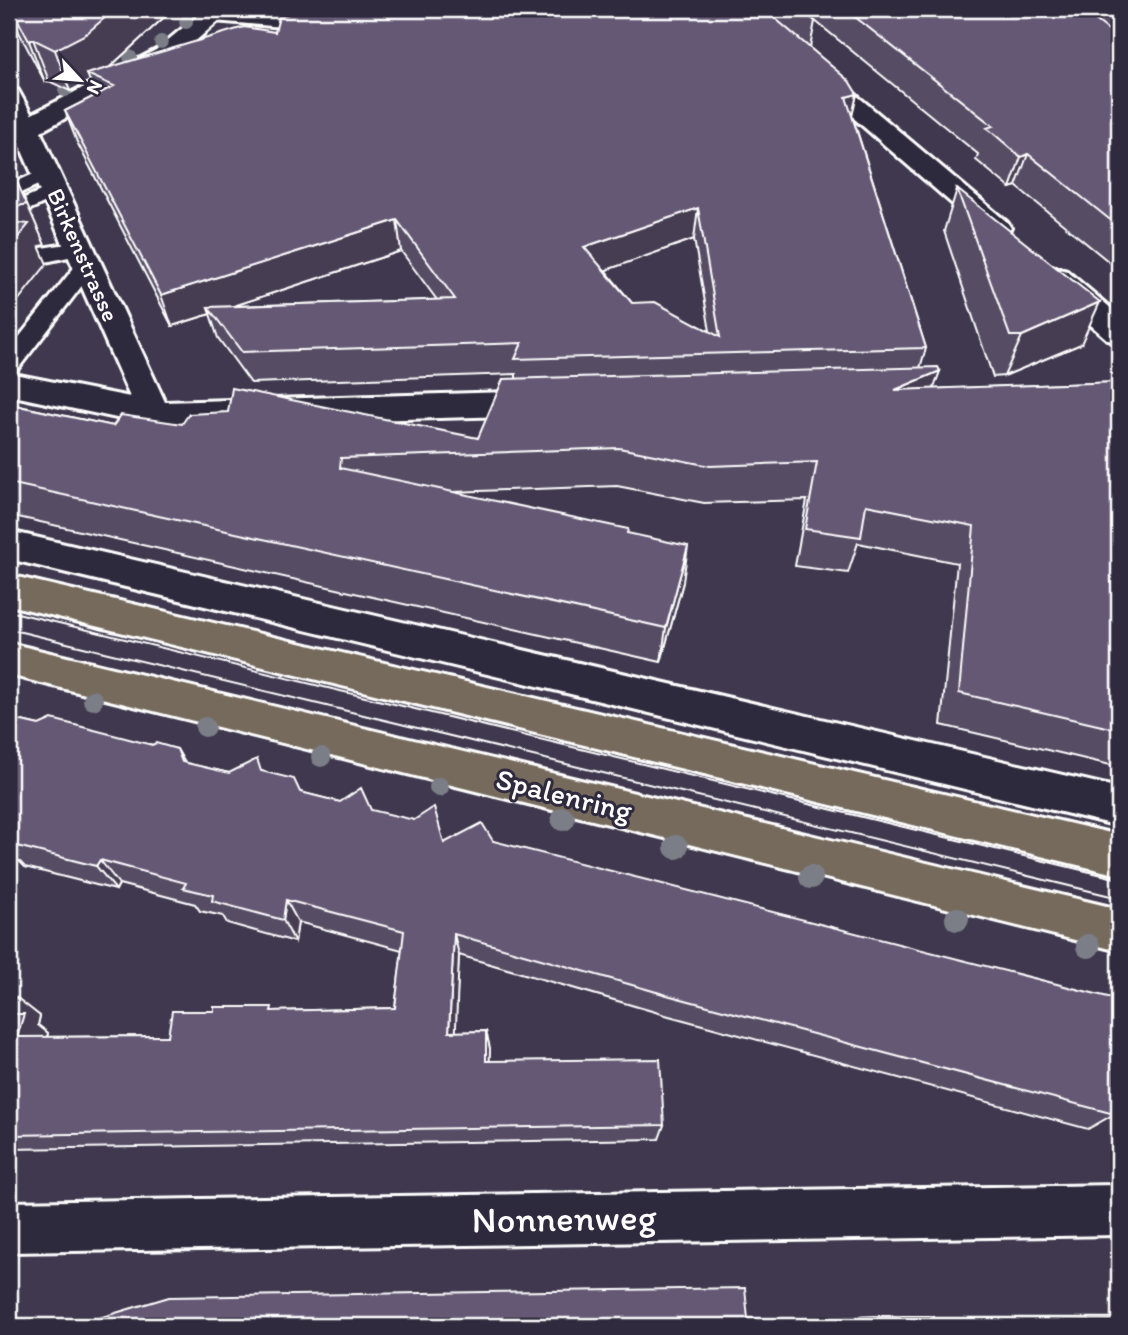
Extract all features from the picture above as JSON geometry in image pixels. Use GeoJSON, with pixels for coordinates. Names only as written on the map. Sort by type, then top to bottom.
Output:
{"type":"FeatureCollection","features":[{"type":"Feature","properties":{"kind":"main road"},"geometry":{"type":"LineString","coordinates":[[9,590],[1119,856]]}},
{"type":"Feature","properties":{"kind":"main road","name":"Spalenring"},"geometry":{"type":"LineString","coordinates":[[9,659],[1119,930]]}},
{"type":"Feature","properties":{"kind":"street"},"geometry":{"type":"LineString","coordinates":[[17,133],[165,55],[217,12],[283,20],[331,9]]}},
{"type":"Feature","properties":{"kind":"street"},"geometry":{"type":"LineString","coordinates":[[740,9],[1014,243]]}},
{"type":"Feature","properties":{"kind":"street","name":"Birkenstrasse"},"geometry":{"type":"LineString","coordinates":[[9,96],[17,133],[53,190],[154,414]]}},
{"type":"Feature","properties":{"kind":"street"},"geometry":{"type":"LineString","coordinates":[[1035,261],[1119,332]]}},
{"type":"Feature","properties":{"kind":"street"},"geometry":{"type":"LineString","coordinates":[[9,384],[154,414],[574,402]]}},
{"type":"Feature","properties":{"kind":"street"},"geometry":{"type":"LineString","coordinates":[[9,545],[1119,807]]}},
{"type":"Feature","properties":{"kind":"street","name":"Nonnenweg"},"geometry":{"type":"LineString","coordinates":[[9,1227],[1119,1210]]}},
{"type":"Feature","properties":{"kind":"lane"},"geometry":{"type":"LineString","coordinates":[[9,192],[53,190]]}},
{"type":"Feature","properties":{"kind":"lane"},"geometry":{"type":"LineString","coordinates":[[14,219],[22,221],[53,190]]}},
{"type":"Feature","properties":{"kind":"lane"},"geometry":{"type":"LineString","coordinates":[[36,255],[83,256]]}},
{"type":"Feature","properties":{"kind":"lane"},"geometry":{"type":"LineString","coordinates":[[9,365],[83,256]]}},
{"type":"Feature","properties":{"kind":"building"},"geometry":{"type":"Polygon","coordinates":[[[12,9],[115,9],[86,34],[55,50],[33,39],[29,41],[12,9]]]}},
{"type":"Feature","properties":{"kind":"building"},"geometry":{"type":"Polygon","coordinates":[[[304,9],[764,9],[849,81],[857,94],[846,97],[926,348],[515,359],[522,343],[242,352],[208,307],[455,299],[397,220],[161,295],[65,111],[114,86],[87,74],[244,27],[275,32],[279,17],[304,9]],[[698,208],[584,247],[632,303],[655,302],[720,337],[698,208]]]}},
{"type":"Feature","properties":{"kind":"building"},"geometry":{"type":"Polygon","coordinates":[[[800,9],[808,9],[815,21],[800,9]]]}},
{"type":"Feature","properties":{"kind":"building"},"geometry":{"type":"Polygon","coordinates":[[[845,9],[1081,9],[1119,38],[1119,227],[1028,154],[1021,157],[987,128],[993,126],[845,9]]]}},
{"type":"Feature","properties":{"kind":"building"},"geometry":{"type":"Polygon","coordinates":[[[16,180],[27,204],[9,208],[9,183],[16,180]]]}},
{"type":"Feature","properties":{"kind":"building"},"geometry":{"type":"Polygon","coordinates":[[[957,189],[1100,302],[1022,336],[1010,336],[957,189]]]}},
{"type":"Feature","properties":{"kind":"building"},"geometry":{"type":"Polygon","coordinates":[[[9,222],[29,224],[9,248],[9,222]]]}},
{"type":"Feature","properties":{"kind":"building"},"geometry":{"type":"Polygon","coordinates":[[[938,367],[940,371],[895,390],[1119,382],[1119,730],[959,693],[974,526],[866,505],[861,537],[805,529],[817,462],[710,466],[619,448],[341,458],[340,468],[628,529],[627,533],[688,546],[666,628],[9,483],[9,404],[113,426],[121,415],[182,424],[189,414],[228,412],[232,388],[478,438],[503,379],[938,367]]]}},
{"type":"Feature","properties":{"kind":"building"},"geometry":{"type":"Polygon","coordinates":[[[9,718],[39,725],[52,719],[152,745],[156,743],[177,749],[182,762],[229,773],[257,759],[261,771],[294,779],[300,792],[340,802],[361,788],[371,810],[414,820],[434,807],[444,843],[482,823],[493,841],[1116,999],[1114,1114],[674,997],[454,934],[449,1032],[486,1031],[486,1061],[660,1059],[664,1125],[9,1135],[9,998],[16,997],[11,1014],[24,1014],[17,1037],[168,1036],[172,1011],[214,1011],[214,1007],[272,1007],[271,1011],[395,1008],[404,931],[286,900],[283,920],[212,901],[213,895],[183,888],[186,883],[100,860],[96,866],[9,844],[9,718]]]}},
{"type":"Feature","properties":{"kind":"building"},"geometry":{"type":"Polygon","coordinates":[[[745,1288],[748,1319],[834,1324],[833,1318],[934,1316],[935,1322],[1119,1320],[1119,1326],[72,1326],[169,1297],[745,1288]]]}},
{"type":"Feature","properties":{"kind":"tram line"},"geometry":{"type":"LineString","coordinates":[[9,611],[1119,879]]}},
{"type":"Feature","properties":{"kind":"tram line"},"geometry":{"type":"LineString","coordinates":[[9,629],[1119,898]]}}]}
